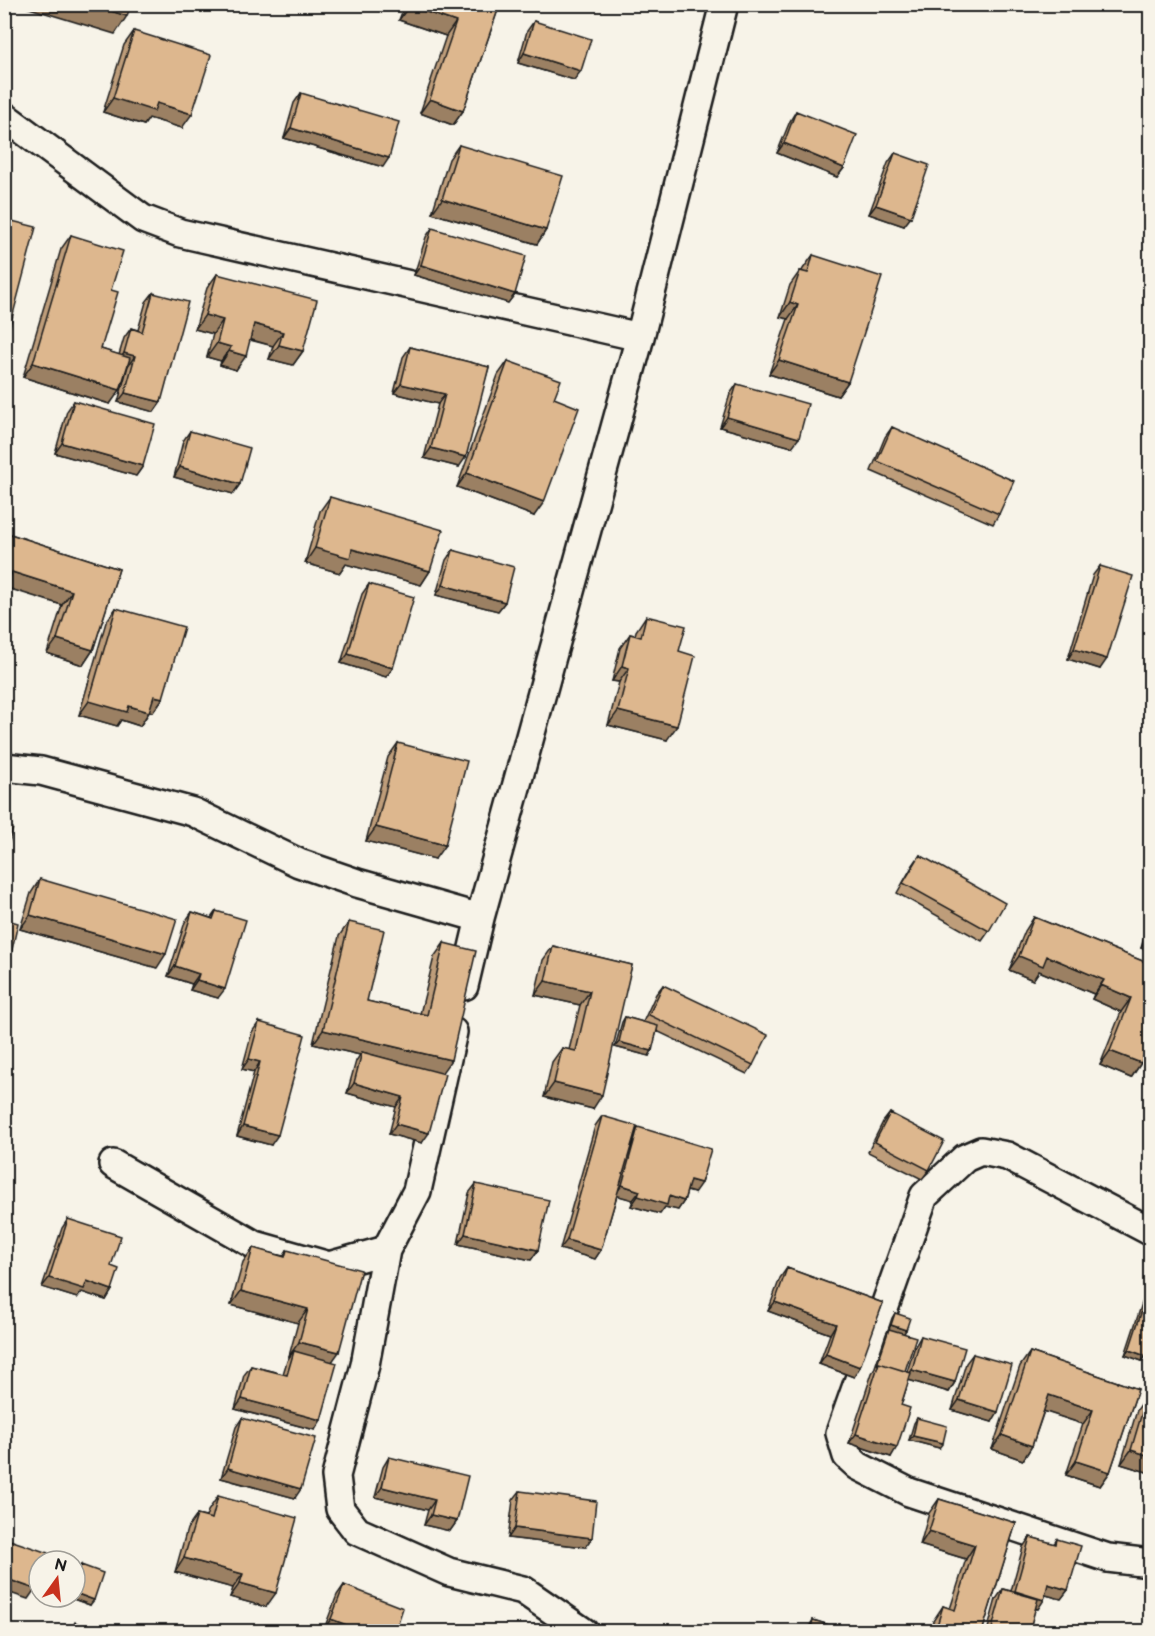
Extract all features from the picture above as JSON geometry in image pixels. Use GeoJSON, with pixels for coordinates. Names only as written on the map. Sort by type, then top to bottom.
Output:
{"type":"FeatureCollection","features":[{"type":"Feature","properties":{"kind":"street"},"geometry":{"type":"LineString","coordinates":[[584,1632],[523,1590],[449,1572],[357,1531],[340,1509],[336,1476],[364,1365],[386,1250],[417,1191],[480,918],[640,337],[724,4]]}},
{"type":"Feature","properties":{"kind":"street"},"geometry":{"type":"LineString","coordinates":[[4,116],[143,219],[180,233],[640,337]]}},
{"type":"Feature","properties":{"kind":"street"},"geometry":{"type":"LineString","coordinates":[[4,767],[41,771],[193,812],[299,863],[357,883],[480,918]]}},
{"type":"Feature","properties":{"kind":"street"},"geometry":{"type":"LineString","coordinates":[[1150,1231],[1007,1156],[981,1150],[965,1158],[924,1196],[840,1433],[847,1456],[858,1466],[909,1492],[1108,1558],[1150,1563]]}},
{"type":"Feature","properties":{"kind":"street"},"geometry":{"type":"LineString","coordinates":[[113,1164],[255,1245],[329,1266],[386,1250]]}},
{"type":"Feature","properties":{"kind":"building"},"geometry":{"type":"Polygon","coordinates":[[[89,4],[131,4],[127,16],[89,4]]]}},
{"type":"Feature","properties":{"kind":"building"},"geometry":{"type":"Polygon","coordinates":[[[410,4],[500,4],[463,111],[430,99],[456,22],[409,6],[410,4]]]}},
{"type":"Feature","properties":{"kind":"building"},"geometry":{"type":"Polygon","coordinates":[[[534,21],[591,39],[581,71],[524,53],[534,21]]]}},
{"type":"Feature","properties":{"kind":"building"},"geometry":{"type":"Polygon","coordinates":[[[134,31],[211,55],[192,114],[157,103],[154,111],[113,98],[134,31]]]}},
{"type":"Feature","properties":{"kind":"building"},"geometry":{"type":"Polygon","coordinates":[[[301,93],[399,122],[389,158],[291,128],[301,93]]]}},
{"type":"Feature","properties":{"kind":"building"},"geometry":{"type":"Polygon","coordinates":[[[796,111],[857,135],[844,168],[784,143],[796,111]]]}},
{"type":"Feature","properties":{"kind":"building"},"geometry":{"type":"Polygon","coordinates":[[[459,145],[563,176],[546,230],[442,199],[459,145]]]}},
{"type":"Feature","properties":{"kind":"building"},"geometry":{"type":"Polygon","coordinates":[[[895,153],[929,165],[911,217],[876,205],[895,153]]]}},
{"type":"Feature","properties":{"kind":"building"},"geometry":{"type":"Polygon","coordinates":[[[4,219],[36,227],[6,341],[4,340],[4,219]]]}},
{"type":"Feature","properties":{"kind":"building"},"geometry":{"type":"Polygon","coordinates":[[[432,228],[526,256],[515,294],[421,265],[432,228]]]}},
{"type":"Feature","properties":{"kind":"building"},"geometry":{"type":"Polygon","coordinates":[[[71,235],[123,251],[111,290],[118,292],[101,349],[130,358],[120,390],[33,363],[71,235]]]}},
{"type":"Feature","properties":{"kind":"building"},"geometry":{"type":"Polygon","coordinates":[[[813,255],[882,277],[848,382],[779,360],[798,305],[790,302],[800,271],[808,273],[813,255]]]}},
{"type":"Feature","properties":{"kind":"building"},"geometry":{"type":"Polygon","coordinates":[[[217,274],[317,300],[303,351],[279,345],[283,332],[254,324],[246,356],[229,351],[231,347],[217,343],[223,320],[205,315],[217,274]]]}},
{"type":"Feature","properties":{"kind":"building"},"geometry":{"type":"Polygon","coordinates":[[[153,293],[188,302],[161,402],[125,393],[135,356],[124,353],[131,328],[142,332],[153,293]]]}},
{"type":"Feature","properties":{"kind":"building"},"geometry":{"type":"Polygon","coordinates":[[[410,347],[489,367],[466,457],[431,448],[445,394],[401,384],[410,347]]]}},
{"type":"Feature","properties":{"kind":"building"},"geometry":{"type":"Polygon","coordinates":[[[508,361],[561,380],[554,398],[579,408],[544,502],[467,473],[508,361]]]}},
{"type":"Feature","properties":{"kind":"building"},"geometry":{"type":"Polygon","coordinates":[[[737,384],[808,404],[799,438],[727,417],[737,384]]]}},
{"type":"Feature","properties":{"kind":"building"},"geometry":{"type":"Polygon","coordinates":[[[74,401],[155,424],[143,466],[62,443],[74,401]]]}},
{"type":"Feature","properties":{"kind":"building"},"geometry":{"type":"Polygon","coordinates":[[[892,427],[1014,481],[999,514],[877,461],[892,427]]]}},
{"type":"Feature","properties":{"kind":"building"},"geometry":{"type":"Polygon","coordinates":[[[190,431],[250,448],[240,484],[180,467],[190,431]]]}},
{"type":"Feature","properties":{"kind":"building"},"geometry":{"type":"Polygon","coordinates":[[[330,497],[443,530],[430,571],[352,549],[350,558],[315,548],[330,497]]]}},
{"type":"Feature","properties":{"kind":"building"},"geometry":{"type":"Polygon","coordinates":[[[4,532],[119,569],[93,650],[57,639],[72,591],[12,572],[4,594],[4,532]]]}},
{"type":"Feature","properties":{"kind":"building"},"geometry":{"type":"Polygon","coordinates":[[[453,550],[514,567],[505,602],[443,585],[453,550]]]}},
{"type":"Feature","properties":{"kind":"building"},"geometry":{"type":"Polygon","coordinates":[[[1100,566],[1133,576],[1107,659],[1074,649],[1100,566]]]}},
{"type":"Feature","properties":{"kind":"building"},"geometry":{"type":"Polygon","coordinates":[[[369,584],[414,597],[393,668],[348,654],[369,584]]]}},
{"type":"Feature","properties":{"kind":"building"},"geometry":{"type":"Polygon","coordinates":[[[116,608],[184,627],[163,698],[154,696],[149,712],[129,706],[127,712],[89,701],[116,608]]]}},
{"type":"Feature","properties":{"kind":"building"},"geometry":{"type":"Polygon","coordinates":[[[646,616],[686,626],[679,651],[695,656],[677,726],[618,711],[629,668],[622,666],[630,634],[641,637],[646,616]]]}},
{"type":"Feature","properties":{"kind":"building"},"geometry":{"type":"Polygon","coordinates":[[[398,743],[467,761],[445,845],[376,827],[398,743]]]}},
{"type":"Feature","properties":{"kind":"building"},"geometry":{"type":"Polygon","coordinates":[[[4,826],[13,828],[4,858],[4,826]]]}},
{"type":"Feature","properties":{"kind":"building"},"geometry":{"type":"Polygon","coordinates":[[[920,855],[1005,903],[989,931],[903,883],[920,855]]]}},
{"type":"Feature","properties":{"kind":"building"},"geometry":{"type":"Polygon","coordinates":[[[40,879],[177,919],[166,954],[30,915],[40,879]]]}},
{"type":"Feature","properties":{"kind":"building"},"geometry":{"type":"Polygon","coordinates":[[[216,911],[246,920],[225,989],[197,980],[199,974],[175,966],[192,912],[213,919],[216,911]]]}},
{"type":"Feature","properties":{"kind":"building"},"geometry":{"type":"Polygon","coordinates":[[[1034,917],[1150,964],[1150,1039],[1141,1063],[1110,1051],[1131,998],[1101,985],[1104,980],[1047,956],[1043,966],[1019,956],[1034,917]]]}},
{"type":"Feature","properties":{"kind":"building"},"geometry":{"type":"Polygon","coordinates":[[[4,919],[18,923],[4,985],[4,919]]]}},
{"type":"Feature","properties":{"kind":"building"},"geometry":{"type":"Polygon","coordinates":[[[349,922],[384,930],[367,1001],[427,1015],[444,943],[476,951],[451,1060],[323,1030],[349,922]]]}},
{"type":"Feature","properties":{"kind":"building"},"geometry":{"type":"Polygon","coordinates":[[[553,946],[632,965],[602,1095],[554,1083],[562,1048],[576,1051],[590,991],[545,981],[553,946]]]}},
{"type":"Feature","properties":{"kind":"building"},"geometry":{"type":"Polygon","coordinates":[[[663,985],[768,1035],[753,1065],[649,1015],[663,985]]]}},
{"type":"Feature","properties":{"kind":"building"},"geometry":{"type":"Polygon","coordinates":[[[625,1017],[658,1026],[652,1051],[619,1042],[625,1017]]]}},
{"type":"Feature","properties":{"kind":"building"},"geometry":{"type":"Polygon","coordinates":[[[259,1022],[305,1035],[278,1135],[243,1126],[260,1062],[249,1059],[259,1022]]]}},
{"type":"Feature","properties":{"kind":"building"},"geometry":{"type":"Polygon","coordinates":[[[362,1052],[445,1074],[429,1133],[396,1124],[403,1097],[354,1083],[362,1052]]]}},
{"type":"Feature","properties":{"kind":"building"},"geometry":{"type":"Polygon","coordinates":[[[890,1113],[944,1141],[929,1170],[875,1142],[890,1113]]]}},
{"type":"Feature","properties":{"kind":"building"},"geometry":{"type":"Polygon","coordinates":[[[602,1116],[637,1126],[601,1250],[567,1240],[602,1116]]]}},
{"type":"Feature","properties":{"kind":"building"},"geometry":{"type":"Polygon","coordinates":[[[638,1127],[711,1149],[701,1183],[690,1180],[684,1201],[669,1196],[667,1205],[638,1196],[640,1191],[622,1185],[638,1127]]]}},
{"type":"Feature","properties":{"kind":"building"},"geometry":{"type":"Polygon","coordinates":[[[476,1184],[549,1200],[538,1250],[465,1234],[476,1184]]]}},
{"type":"Feature","properties":{"kind":"building"},"geometry":{"type":"Polygon","coordinates":[[[68,1219],[121,1236],[111,1266],[119,1269],[112,1290],[87,1281],[84,1289],[49,1278],[68,1219]]]}},
{"type":"Feature","properties":{"kind":"building"},"geometry":{"type":"Polygon","coordinates":[[[253,1248],[285,1257],[287,1250],[361,1270],[339,1352],[299,1342],[308,1309],[241,1291],[253,1248]]]}},
{"type":"Feature","properties":{"kind":"building"},"geometry":{"type":"Polygon","coordinates":[[[787,1268],[883,1303],[860,1367],[826,1354],[836,1324],[775,1302],[787,1268]]]}},
{"type":"Feature","properties":{"kind":"building"},"geometry":{"type":"Polygon","coordinates":[[[1149,1289],[1150,1342],[1146,1356],[1129,1350],[1149,1289]]]}},
{"type":"Feature","properties":{"kind":"building"},"geometry":{"type":"Polygon","coordinates":[[[895,1313],[910,1318],[906,1330],[891,1325],[895,1313]]]}},
{"type":"Feature","properties":{"kind":"building"},"geometry":{"type":"Polygon","coordinates":[[[889,1329],[916,1337],[905,1371],[879,1363],[877,1365],[889,1329]]]}},
{"type":"Feature","properties":{"kind":"building"},"geometry":{"type":"Polygon","coordinates":[[[921,1336],[965,1348],[955,1382],[912,1370],[921,1336]]]}},
{"type":"Feature","properties":{"kind":"building"},"geometry":{"type":"Polygon","coordinates":[[[294,1351],[337,1363],[321,1420],[242,1399],[251,1366],[287,1375],[294,1351]]]}},
{"type":"Feature","properties":{"kind":"building"},"geometry":{"type":"Polygon","coordinates":[[[1030,1352],[1138,1389],[1110,1472],[1076,1461],[1093,1410],[1049,1395],[1032,1446],[1002,1435],[1030,1352]]]}},
{"type":"Feature","properties":{"kind":"building"},"geometry":{"type":"Polygon","coordinates":[[[973,1354],[1012,1365],[998,1412],[959,1400],[973,1354]]]}},
{"type":"Feature","properties":{"kind":"building"},"geometry":{"type":"Polygon","coordinates":[[[879,1363],[911,1373],[901,1405],[910,1408],[897,1447],[856,1434],[879,1363]]]}},
{"type":"Feature","properties":{"kind":"building"},"geometry":{"type":"Polygon","coordinates":[[[1147,1396],[1150,1397],[1150,1456],[1131,1450],[1147,1396]]]}},
{"type":"Feature","properties":{"kind":"building"},"geometry":{"type":"Polygon","coordinates":[[[242,1418],[316,1438],[301,1489],[228,1468],[242,1418]]]}},
{"type":"Feature","properties":{"kind":"building"},"geometry":{"type":"Polygon","coordinates":[[[917,1418],[947,1426],[943,1443],[913,1436],[917,1418]]]}},
{"type":"Feature","properties":{"kind":"building"},"geometry":{"type":"Polygon","coordinates":[[[389,1457],[468,1476],[457,1521],[431,1515],[435,1500],[382,1487],[389,1457]]]}},
{"type":"Feature","properties":{"kind":"building"},"geometry":{"type":"Polygon","coordinates":[[[520,1491],[596,1501],[592,1538],[515,1528],[520,1491]]]}},
{"type":"Feature","properties":{"kind":"building"},"geometry":{"type":"Polygon","coordinates":[[[218,1496],[297,1518],[276,1593],[240,1583],[243,1574],[184,1558],[197,1515],[212,1519],[218,1496]]]}},
{"type":"Feature","properties":{"kind":"building"},"geometry":{"type":"Polygon","coordinates":[[[939,1499],[1016,1523],[982,1632],[935,1632],[943,1606],[955,1610],[975,1545],[929,1531],[939,1499]]]}},
{"type":"Feature","properties":{"kind":"building"},"geometry":{"type":"Polygon","coordinates":[[[1030,1537],[1056,1544],[1057,1539],[1081,1546],[1068,1590],[1048,1584],[1044,1600],[1015,1591],[1030,1537]]]}},
{"type":"Feature","properties":{"kind":"building"},"geometry":{"type":"Polygon","coordinates":[[[4,1538],[36,1549],[27,1549],[27,1586],[4,1578],[4,1538]]]}},
{"type":"Feature","properties":{"kind":"building"},"geometry":{"type":"Polygon","coordinates":[[[87,1567],[103,1573],[94,1600],[87,1597],[87,1567]]]}},
{"type":"Feature","properties":{"kind":"building"},"geometry":{"type":"Polygon","coordinates":[[[344,1585],[403,1608],[395,1632],[365,1632],[331,1619],[344,1585]]]}},
{"type":"Feature","properties":{"kind":"building"},"geometry":{"type":"Polygon","coordinates":[[[1003,1589],[1038,1599],[1029,1632],[991,1632],[1003,1589]]]}},
{"type":"Feature","properties":{"kind":"building"},"geometry":{"type":"Polygon","coordinates":[[[813,1620],[851,1632],[810,1632],[813,1620]]]}},
{"type":"Feature","properties":{"kind":"building"},"geometry":{"type":"Polygon","coordinates":[[[75,1622],[95,1632],[70,1632],[75,1622]]]}}]}
